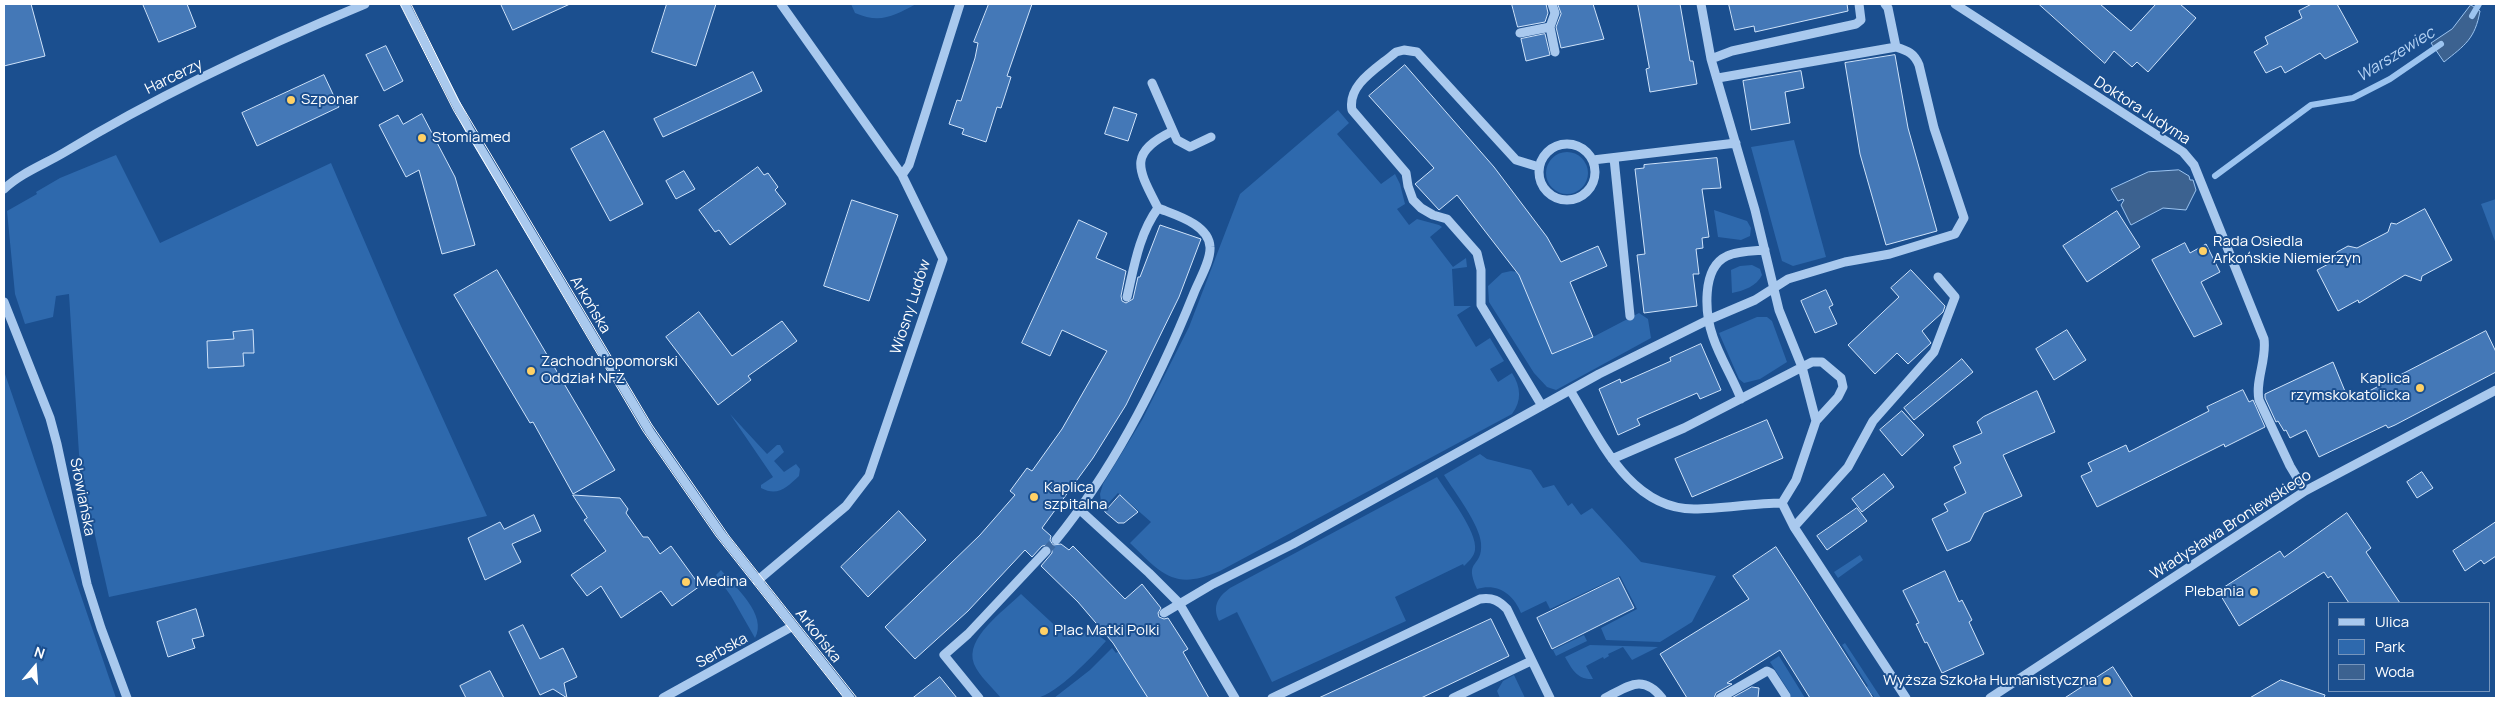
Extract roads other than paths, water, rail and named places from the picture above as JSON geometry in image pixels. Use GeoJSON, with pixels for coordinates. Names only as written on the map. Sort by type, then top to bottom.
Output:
{"type":"FeatureCollection","features":[{"type":"Feature","properties":{"kind":"street","name":"Harcerzy"},"geometry":{"type":"LineString","coordinates":[[4,189],[13,180],[174,92],[365,4]]}},
{"type":"Feature","properties":{"kind":"street","name":"Arkońska"},"geometry":{"type":"LineString","coordinates":[[405,4],[469,128],[634,407],[682,480],[757,581],[850,698]]}},
{"type":"Feature","properties":{"kind":"street","name":"Wiosny Ludów"},"geometry":{"type":"LineString","coordinates":[[757,581],[846,506],[864,484],[876,458],[943,259],[902,174],[781,4]]}},
{"type":"Feature","properties":{"kind":"street"},"geometry":{"type":"LineString","coordinates":[[902,174],[909,165],[960,4]]}},
{"type":"Feature","properties":{"kind":"street"},"geometry":{"type":"LineString","coordinates":[[1552,4],[1555,13],[1550,27],[1556,52]]}},
{"type":"Feature","properties":{"kind":"street"},"geometry":{"type":"LineString","coordinates":[[1701,4],[1711,59],[1718,78],[1765,250],[1779,310],[1802,367],[1816,421]]}},
{"type":"Feature","properties":{"kind":"street"},"geometry":{"type":"LineString","coordinates":[[1711,59],[1732,51],[1856,24],[1861,20],[1860,4]]}},
{"type":"Feature","properties":{"kind":"street"},"geometry":{"type":"LineString","coordinates":[[1885,4],[1888,8],[1896,47]]}},
{"type":"Feature","properties":{"kind":"street","name":"Doktora Judyma"},"geometry":{"type":"LineString","coordinates":[[1955,4],[1988,28],[2183,152],[2194,165],[2264,339],[2266,351],[2257,392],[2259,400],[2292,469],[2305,491]]}},
{"type":"Feature","properties":{"kind":"street"},"geometry":{"type":"LineString","coordinates":[[1520,33],[1550,27]]}},
{"type":"Feature","properties":{"kind":"street"},"geometry":{"type":"LineString","coordinates":[[1164,613],[1293,544],[1570,390],[1708,320],[1774,289],[1788,279],[1821,268],[1890,254],[1955,234],[1960,228],[1964,218],[1934,128],[1919,65],[1915,56],[1908,50],[1896,47],[1718,78]]}},
{"type":"Feature","properties":{"kind":"street"},"geometry":{"type":"LineString","coordinates":[[1539,166],[1516,160],[1421,54],[1417,52],[1404,50],[1396,52],[1353,90],[1350,100],[1352,110],[1406,173],[1408,186],[1414,200],[1421,208],[1433,215],[1447,219],[1477,253],[1481,270],[1480,305],[1542,406]]}},
{"type":"Feature","properties":{"kind":"street"},"geometry":{"type":"LineString","coordinates":[[1152,84],[1177,140],[1190,146],[1211,137]]}},
{"type":"Feature","properties":{"kind":"street"},"geometry":{"type":"LineString","coordinates":[[1056,540],[1080,510],[1122,442],[1180,328],[1211,247],[1208,238],[1199,228],[1158,208],[1144,182],[1140,157],[1145,148],[1157,138],[1173,131]]}},
{"type":"Feature","properties":{"kind":"street"},"geometry":{"type":"LineString","coordinates":[[1593,160],[1736,143]]}},
{"type":"Feature","properties":{"kind":"street"},"geometry":{"type":"LineString","coordinates":[[1564,144],[1581,147],[1593,160],[1595,168],[1593,183],[1581,196],[1573,199],[1555,197],[1547,192],[1539,176],[1539,166],[1547,151],[1564,144]]}},
{"type":"Feature","properties":{"kind":"street"},"geometry":{"type":"LineString","coordinates":[[1614,158],[1630,316]]}},
{"type":"Feature","properties":{"kind":"street"},"geometry":{"type":"LineString","coordinates":[[1127,297],[1142,239],[1150,219],[1158,208]]}},
{"type":"Feature","properties":{"kind":"street"},"geometry":{"type":"LineString","coordinates":[[1741,399],[1713,338],[1708,320],[1710,277],[1720,261],[1728,255],[1765,250]]}},
{"type":"Feature","properties":{"kind":"street"},"geometry":{"type":"LineString","coordinates":[[1794,527],[1848,467],[1873,421],[1934,352],[1955,297],[1938,277]]}},
{"type":"Feature","properties":{"kind":"street","name":"Słowiańska"},"geometry":{"type":"LineString","coordinates":[[4,302],[50,418],[87,584],[127,698]]}},
{"type":"Feature","properties":{"kind":"street"},"geometry":{"type":"LineString","coordinates":[[1612,459],[1684,428],[1812,362],[1822,362],[1841,378],[1843,387],[1838,397],[1816,421],[1796,480],[1782,503]]}},
{"type":"Feature","properties":{"kind":"street"},"geometry":{"type":"LineString","coordinates":[[1570,390],[1612,459],[1637,487],[1670,505],[1694,509],[1755,503],[1782,503]]}},
{"type":"Feature","properties":{"kind":"street","name":"Władysława Broniewskiego"},"geometry":{"type":"LineString","coordinates":[[1990,698],[2305,491],[2496,390]]}},
{"type":"Feature","properties":{"kind":"street"},"geometry":{"type":"LineString","coordinates":[[1782,503],[1794,527],[1906,698]]}},
{"type":"Feature","properties":{"kind":"street"},"geometry":{"type":"LineString","coordinates":[[1080,510],[1149,573],[1178,604],[1235,698]]}},
{"type":"Feature","properties":{"kind":"street"},"geometry":{"type":"LineString","coordinates":[[979,698],[944,655],[968,634],[1046,551]]}},
{"type":"Feature","properties":{"kind":"street"},"geometry":{"type":"LineString","coordinates":[[1272,698],[1480,599],[1498,600],[1508,609],[1550,698]]}},
{"type":"Feature","properties":{"kind":"street","name":"Serbska"},"geometry":{"type":"LineString","coordinates":[[663,698],[793,626]]}},
{"type":"Feature","properties":{"kind":"street"},"geometry":{"type":"LineString","coordinates":[[1454,698],[1531,661]]}},
{"type":"Feature","properties":{"kind":"street"},"geometry":{"type":"LineString","coordinates":[[1720,698],[1767,671],[1771,673],[1786,696]]}},
{"type":"Feature","properties":{"kind":"street"},"geometry":{"type":"LineString","coordinates":[[1605,698],[1636,683],[1648,686],[1662,698]]}},
{"type":"Feature","properties":{"kind":"water"},"geometry":{"type":"Polygon","coordinates":[[[2471,5],[2480,11],[2472,35],[2463,46],[2444,62],[2431,43],[2452,29],[2471,5]]]}},
{"type":"Feature","properties":{"kind":"water"},"geometry":{"type":"Polygon","coordinates":[[[2179,170],[2189,176],[2190,180],[2193,180],[2196,190],[2186,210],[2163,208],[2131,225],[2121,205],[2124,200],[2118,201],[2111,189],[2148,172],[2179,170]]]}},
{"type":"Feature","properties":{"kind":"waterway","name":"Warszewiec"},"geometry":{"type":"LineString","coordinates":[[2472,16],[2479,4]]}},
{"type":"Feature","properties":{"kind":"waterway","name":"Warszewiec"},"geometry":{"type":"LineString","coordinates":[[2215,176],[2311,105],[2353,98],[2390,79],[2441,44]]}},
{"type":"Feature","properties":{"kind":"tunnel"},"geometry":{"type":"LineString","coordinates":[[1046,551],[1056,540]]}},
{"type":"Feature","properties":{"kind":"tram line"},"geometry":{"type":"LineString","coordinates":[[400,4],[454,111],[643,431],[716,536],[844,698]]}},
{"type":"Feature","properties":{"kind":"tram line"},"geometry":{"type":"LineString","coordinates":[[411,4],[459,101],[652,425],[729,536],[857,698]]}},
{"type":"Feature","properties":{"kind":"place","name":"Szponar"},"geometry":{"type":"Point","coordinates":[291,100]}},
{"type":"Feature","properties":{"kind":"place","name":"Stomiamed"},"geometry":{"type":"Point","coordinates":[422,138]}},
{"type":"Feature","properties":{"kind":"place","name":"Rada Osiedla Arkońskie Niemierzyn"},"geometry":{"type":"Point","coordinates":[2203,251]}},
{"type":"Feature","properties":{"kind":"place","name":"Zachodniopomorski Oddział NFZ"},"geometry":{"type":"Point","coordinates":[531,371]}},
{"type":"Feature","properties":{"kind":"place","name":"Kaplica rzymskokatolicka"},"geometry":{"type":"Point","coordinates":[2420,388]}},
{"type":"Feature","properties":{"kind":"place","name":"Kaplica szpitalna"},"geometry":{"type":"Point","coordinates":[1034,497]}},
{"type":"Feature","properties":{"kind":"place","name":"Medina"},"geometry":{"type":"Point","coordinates":[686,582]}},
{"type":"Feature","properties":{"kind":"place","name":"Plebania"},"geometry":{"type":"Point","coordinates":[2254,592]}},
{"type":"Feature","properties":{"kind":"place","name":"Plac Matki Polki"},"geometry":{"type":"Point","coordinates":[1044,631]}},
{"type":"Feature","properties":{"kind":"place","name":"Wyższa Szkoła Humanistyczna"},"geometry":{"type":"Point","coordinates":[2107,681]}}]}
